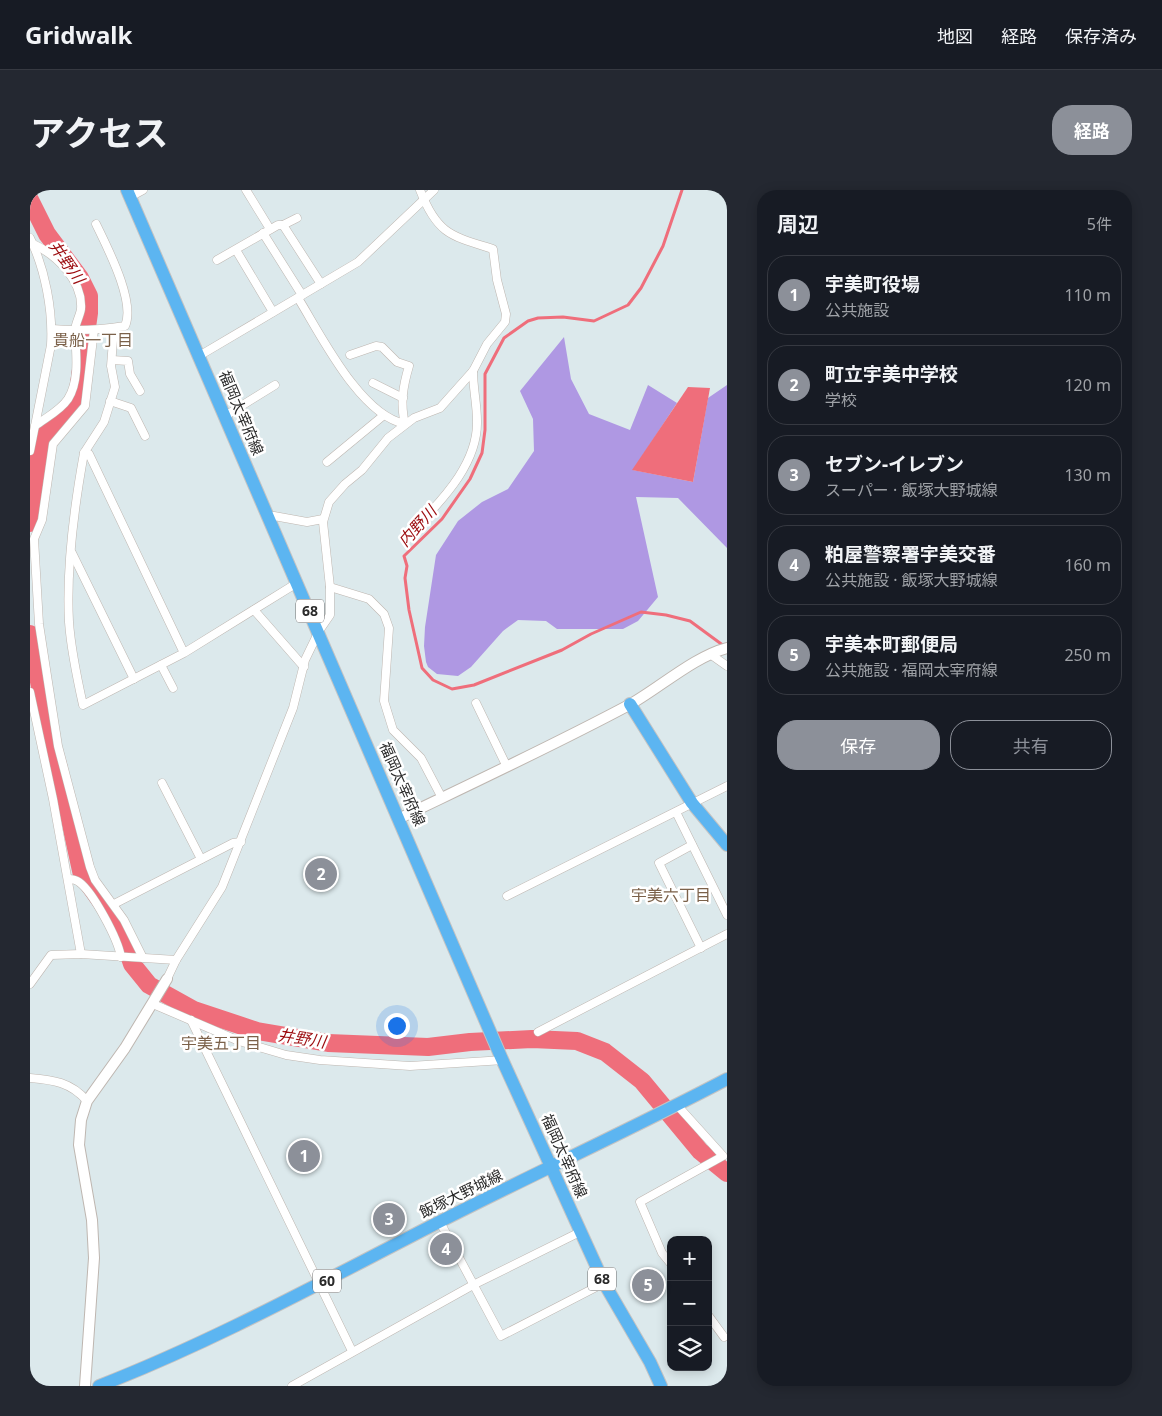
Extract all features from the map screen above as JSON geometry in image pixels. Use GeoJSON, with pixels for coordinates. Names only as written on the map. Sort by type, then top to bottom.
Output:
{"type":"FeatureCollection","features":[{"type":"Feature","properties":{"kind":"main road","name":"福岡太宰府線"},"geometry":{"type":"LineString","coordinates":[[128,194],[551,1168],[604,1283],[650,1362],[661,1386]]}},
{"type":"Feature","properties":{"kind":"main road"},"geometry":{"type":"LineString","coordinates":[[630,704],[727,845]]}},
{"type":"Feature","properties":{"kind":"main road"},"geometry":{"type":"LineString","coordinates":[[696,801],[727,831]]}},
{"type":"Feature","properties":{"kind":"main road","name":"飯塚大野城線"},"geometry":{"type":"LineString","coordinates":[[99,1386],[152,1365],[320,1284],[440,1222],[657,1116],[727,1079]]}},
{"type":"Feature","properties":{"kind":"street"},"geometry":{"type":"LineString","coordinates":[[128,194],[143,190]]}},
{"type":"Feature","properties":{"kind":"street"},"geometry":{"type":"LineString","coordinates":[[246,190],[300,296],[345,374],[384,415],[406,424]]}},
{"type":"Feature","properties":{"kind":"street"},"geometry":{"type":"LineString","coordinates":[[85,1386],[94,1258],[92,1220],[79,1145],[81,1120],[87,1101],[153,1004],[176,960],[222,887],[293,708],[304,667],[319,632],[330,615],[330,587],[323,519],[329,502],[362,470],[388,438],[406,424],[440,408],[473,371],[487,344],[505,322],[506,314],[497,280],[493,249],[450,235],[440,225],[424,201],[420,190]]}},
{"type":"Feature","properties":{"kind":"street"},"geometry":{"type":"LineString","coordinates":[[199,356],[358,262],[434,190]]}},
{"type":"Feature","properties":{"kind":"street"},"geometry":{"type":"LineString","coordinates":[[217,260],[278,225],[283,225],[297,218]]}},
{"type":"Feature","properties":{"kind":"street"},"geometry":{"type":"LineString","coordinates":[[52,329],[75,331],[125,326],[128,318],[120,274],[96,224]]}},
{"type":"Feature","properties":{"kind":"street"},"geometry":{"type":"LineString","coordinates":[[283,225],[321,284]]}},
{"type":"Feature","properties":{"kind":"street"},"geometry":{"type":"LineString","coordinates":[[30,451],[51,345],[52,329],[38,254],[32,241]]}},
{"type":"Feature","properties":{"kind":"street"},"geometry":{"type":"LineString","coordinates":[[32,241],[55,257],[76,286],[81,310],[75,331],[78,352],[76,373],[68,399],[62,406],[35,426]]}},
{"type":"Feature","properties":{"kind":"street"},"geometry":{"type":"LineString","coordinates":[[236,250],[274,312]]}},
{"type":"Feature","properties":{"kind":"street"},"geometry":{"type":"LineString","coordinates":[[114,328],[112,360],[115,387],[104,422],[84,454],[77,492],[71,551],[69,622],[83,705],[184,654],[297,583]]}},
{"type":"Feature","properties":{"kind":"street"},"geometry":{"type":"LineString","coordinates":[[94,330],[85,406],[53,444],[42,520],[34,538],[39,624],[58,746],[90,867],[95,880],[124,920],[143,958]]}},
{"type":"Feature","properties":{"kind":"street"},"geometry":{"type":"LineString","coordinates":[[350,355],[376,346],[382,347],[397,362],[408,366],[402,398],[402,412],[406,424]]}},
{"type":"Feature","properties":{"kind":"street"},"geometry":{"type":"LineString","coordinates":[[112,360],[128,360],[130,374],[140,391]]}},
{"type":"Feature","properties":{"kind":"street"},"geometry":{"type":"LineString","coordinates":[[420,523],[455,483],[472,446],[478,423],[473,371]]}},
{"type":"Feature","properties":{"kind":"street"},"geometry":{"type":"LineString","coordinates":[[373,383],[402,398]]}},
{"type":"Feature","properties":{"kind":"street"},"geometry":{"type":"LineString","coordinates":[[225,416],[274,385]]}},
{"type":"Feature","properties":{"kind":"street"},"geometry":{"type":"LineString","coordinates":[[110,401],[131,408],[145,436]]}},
{"type":"Feature","properties":{"kind":"street"},"geometry":{"type":"LineString","coordinates":[[327,462],[384,415]]}},
{"type":"Feature","properties":{"kind":"street"},"geometry":{"type":"LineString","coordinates":[[84,454],[89,454],[184,654]]}},
{"type":"Feature","properties":{"kind":"street"},"geometry":{"type":"LineString","coordinates":[[269,517],[274,516],[307,522],[323,519]]}},
{"type":"Feature","properties":{"kind":"street"},"geometry":{"type":"LineString","coordinates":[[71,551],[134,679]]}},
{"type":"Feature","properties":{"kind":"street"},"geometry":{"type":"LineString","coordinates":[[330,587],[369,599],[384,614],[389,628],[384,701],[386,708],[393,730],[421,758],[442,798]]}},
{"type":"Feature","properties":{"kind":"street"},"geometry":{"type":"LineString","coordinates":[[254,610],[304,667]]}},
{"type":"Feature","properties":{"kind":"street"},"geometry":{"type":"LineString","coordinates":[[400,818],[507,767],[630,704],[718,651],[727,666]]}},
{"type":"Feature","properties":{"kind":"street"},"geometry":{"type":"LineString","coordinates":[[161,665],[173,688]]}},
{"type":"Feature","properties":{"kind":"street"},"geometry":{"type":"LineString","coordinates":[[30,692],[68,879],[81,954]]}},
{"type":"Feature","properties":{"kind":"street"},"geometry":{"type":"LineString","coordinates":[[476,703],[507,767]]}},
{"type":"Feature","properties":{"kind":"street"},"geometry":{"type":"LineString","coordinates":[[162,783],[201,859]]}},
{"type":"Feature","properties":{"kind":"street"},"geometry":{"type":"LineString","coordinates":[[507,896],[727,786]]}},
{"type":"Feature","properties":{"kind":"street"},"geometry":{"type":"LineString","coordinates":[[676,812],[727,915]]}},
{"type":"Feature","properties":{"kind":"street"},"geometry":{"type":"LineString","coordinates":[[116,903],[233,843],[240,842]]}},
{"type":"Feature","properties":{"kind":"street"},"geometry":{"type":"LineString","coordinates":[[692,845],[659,863],[700,948]]}},
{"type":"Feature","properties":{"kind":"street"},"geometry":{"type":"LineString","coordinates":[[68,879],[76,880],[83,885],[110,926],[121,957]]}},
{"type":"Feature","properties":{"kind":"street"},"geometry":{"type":"LineString","coordinates":[[538,1032],[727,934]]}},
{"type":"Feature","properties":{"kind":"street"},"geometry":{"type":"LineString","coordinates":[[30,984],[51,955],[81,954],[176,960]]}},
{"type":"Feature","properties":{"kind":"street"},"geometry":{"type":"LineString","coordinates":[[153,1004],[239,1041],[286,1055],[320,1060],[410,1066],[503,1058]]}},
{"type":"Feature","properties":{"kind":"street"},"geometry":{"type":"LineString","coordinates":[[191,1020],[352,1351]]}},
{"type":"Feature","properties":{"kind":"street"},"geometry":{"type":"LineString","coordinates":[[30,1078],[59,1081],[78,1090],[87,1101]]}},
{"type":"Feature","properties":{"kind":"street"},"geometry":{"type":"LineString","coordinates":[[667,1259],[662,1253],[640,1202],[723,1156],[675,1106]]}},
{"type":"Feature","properties":{"kind":"street"},"geometry":{"type":"LineString","coordinates":[[440,1222],[501,1336],[604,1283]]}},
{"type":"Feature","properties":{"kind":"street"},"geometry":{"type":"LineString","coordinates":[[292,1386],[473,1285],[580,1232]]}},
{"type":"Feature","properties":{"kind":"street"},"geometry":{"type":"LineString","coordinates":[[712,1320],[724,1337]]}},
{"type":"Feature","properties":{"kind":"shaded area"},"geometry":{"type":"Polygon","coordinates":[[[564,337],[571,379],[589,414],[630,430],[648,385],[677,403],[633,470],[693,482],[708,398],[727,385],[727,548],[678,498],[636,497],[658,597],[638,621],[623,629],[557,629],[546,621],[518,620],[503,631],[471,667],[458,676],[437,674],[428,667],[424,646],[436,555],[458,521],[482,502],[508,489],[534,451],[533,419],[520,391],[564,337]]]}},
{"type":"Feature","properties":{"kind":"shaded area"},"geometry":{"type":"Polygon","coordinates":[[[688,387],[710,388],[693,482],[632,470],[688,387]]]}},
{"type":"Feature","properties":{"kind":"waterway","name":"内野川"},"geometry":{"type":"LineString","coordinates":[[682,190],[663,246],[641,288],[628,305],[594,321],[563,317],[538,318],[528,321],[504,338],[485,374],[485,430],[482,453],[470,479],[442,519],[404,556],[407,566],[405,578],[409,610],[422,668],[433,680],[452,689],[474,685],[562,650],[591,634],[641,612],[666,615],[690,621],[724,646]]}},
{"type":"Feature","properties":{"kind":"waterway","name":"井野川"},"geometry":{"type":"LineString","coordinates":[[30,200],[47,234],[80,278],[89,296],[89,313],[77,398],[52,425],[45,437],[38,460],[30,523]]}},
{"type":"Feature","properties":{"kind":"waterway","name":"井野川"},"geometry":{"type":"LineString","coordinates":[[30,634],[51,745],[58,765],[82,875],[107,910],[125,943],[132,964],[149,985],[194,1010],[257,1031],[328,1043],[428,1047],[470,1042],[532,1039],[577,1041],[605,1052],[642,1081],[700,1151],[727,1173]]}},
{"type":"Feature","properties":{"kind":"place","name":"町立宇美中学校"},"geometry":{"type":"Point","coordinates":[321,874]}},
{"type":"Feature","properties":{"kind":"place","name":"宇美町役場"},"geometry":{"type":"Point","coordinates":[304,1156]}},
{"type":"Feature","properties":{"kind":"place","name":"セブン-イレブン"},"geometry":{"type":"Point","coordinates":[389,1219]}},
{"type":"Feature","properties":{"kind":"place","name":"粕屋警察署宇美交番"},"geometry":{"type":"Point","coordinates":[446,1249]}},
{"type":"Feature","properties":{"kind":"place","name":"宇美本町郵便局"},"geometry":{"type":"Point","coordinates":[648,1285]}},
{"type":"Feature","properties":{"kind":"district","name":"貴船一丁目"},"geometry":{"type":"Point","coordinates":[93,340]}},
{"type":"Feature","properties":{"kind":"district","name":"宇美六丁目"},"geometry":{"type":"Point","coordinates":[671,895]}},
{"type":"Feature","properties":{"kind":"district","name":"宇美五丁目"},"geometry":{"type":"Point","coordinates":[221,1043]}}]}
